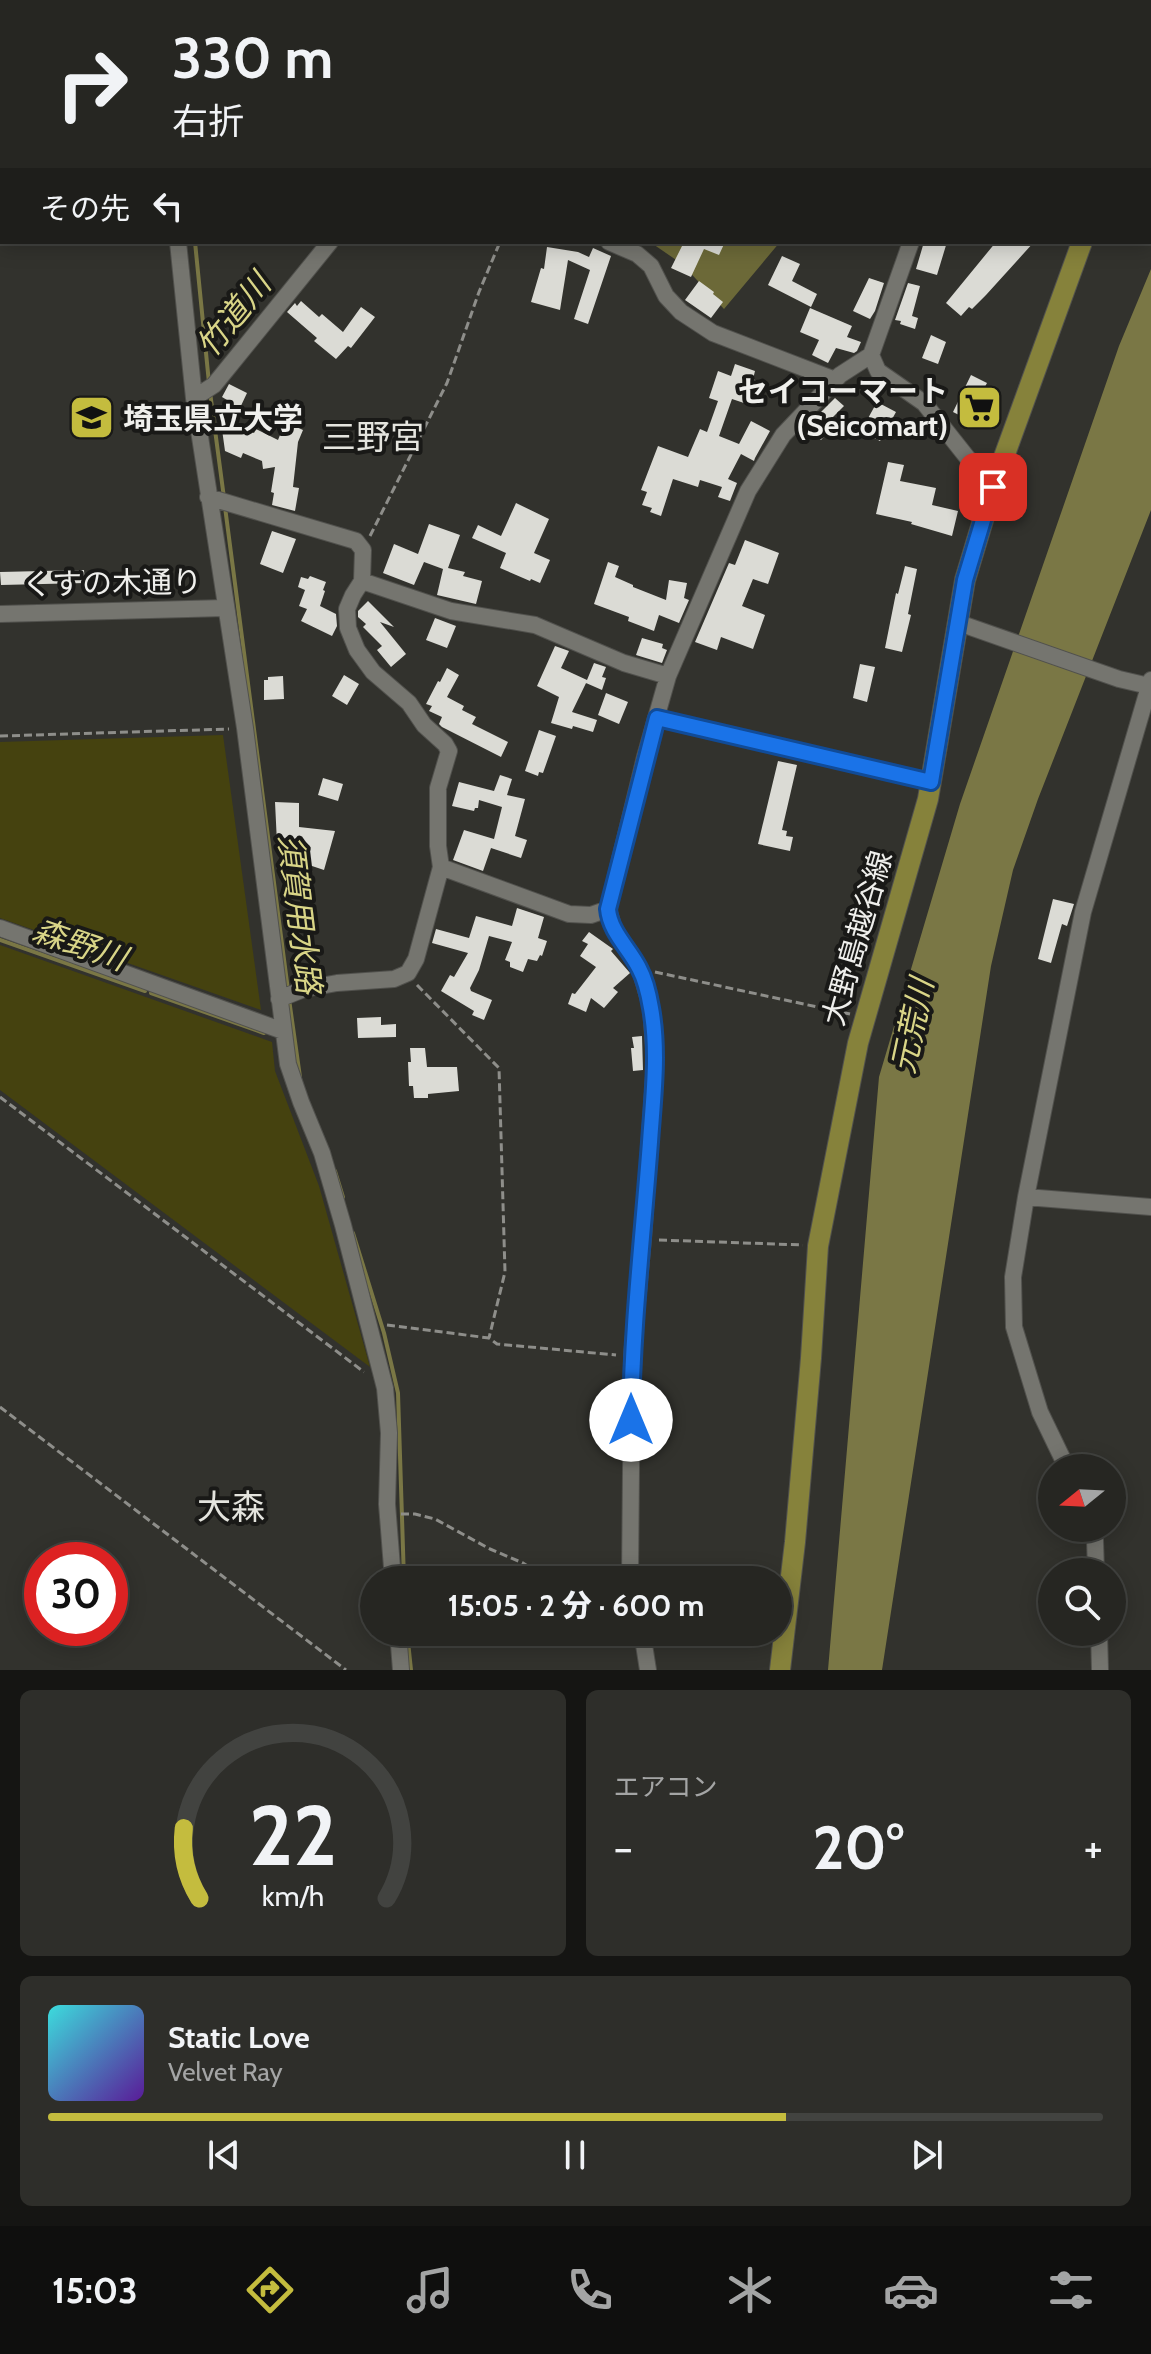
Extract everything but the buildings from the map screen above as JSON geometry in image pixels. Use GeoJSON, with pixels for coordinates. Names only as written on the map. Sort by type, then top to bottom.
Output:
{"type":"FeatureCollection","features":[{"type":"Feature","properties":{"kind":"main road","name":"大野島越谷線"},"geometry":{"type":"LineString","coordinates":[[780,1670],[795,1542],[818,1246],[858,1043],[928,799],[965,580],[993,487],[1081,244]]}},
{"type":"Feature","properties":{"kind":"street"},"geometry":{"type":"LineString","coordinates":[[178,244],[194,398],[245,728],[288,1064],[322,1153],[379,1327],[389,1433],[387,1504],[392,1566]]}},
{"type":"Feature","properties":{"kind":"street"},"geometry":{"type":"LineString","coordinates":[[194,398],[214,385],[328,244]]}},
{"type":"Feature","properties":{"kind":"street"},"geometry":{"type":"LineString","coordinates":[[614,244],[637,254],[651,266],[666,296],[681,312],[713,333],[835,380]]}},
{"type":"Feature","properties":{"kind":"street"},"geometry":{"type":"LineString","coordinates":[[630,1566],[632,1356],[655,1062],[651,1007],[640,969],[614,929],[608,909],[668,676],[748,491],[783,435],[835,380],[871,355],[910,244]]}},
{"type":"Feature","properties":{"kind":"street"},"geometry":{"type":"LineString","coordinates":[[871,355],[878,371],[924,403],[993,487]]}},
{"type":"Feature","properties":{"kind":"street"},"geometry":{"type":"LineString","coordinates":[[208,497],[356,541],[363,550],[362,581],[347,609],[348,628],[357,650],[373,672],[409,703],[424,725],[449,751],[438,788],[441,867],[416,959],[408,973],[394,979],[304,989],[279,999]]}},
{"type":"Feature","properties":{"kind":"street"},"geometry":{"type":"LineString","coordinates":[[362,581],[451,611],[535,625],[624,663],[668,676]]}},
{"type":"Feature","properties":{"kind":"street","name":"くすの木通り"},"geometry":{"type":"LineString","coordinates":[[0,614],[225,608]]}},
{"type":"Feature","properties":{"kind":"street"},"geometry":{"type":"LineString","coordinates":[[959,623],[1119,679],[1150,683],[1083,912],[1013,1277],[1014,1327],[1040,1412],[1060,1454]]}},
{"type":"Feature","properties":{"kind":"street"},"geometry":{"type":"LineString","coordinates":[[657,718],[931,782]]}},
{"type":"Feature","properties":{"kind":"street"},"geometry":{"type":"LineString","coordinates":[[441,867],[569,914],[591,915],[608,909]]}},
{"type":"Feature","properties":{"kind":"street"},"geometry":{"type":"LineString","coordinates":[[0,928],[283,1031]]}},
{"type":"Feature","properties":{"kind":"street"},"geometry":{"type":"LineString","coordinates":[[1026,1197],[1151,1207]]}},
{"type":"Feature","properties":{"kind":"street"},"geometry":{"type":"LineString","coordinates":[[399,1646],[401,1670]]}},
{"type":"Feature","properties":{"kind":"street"},"geometry":{"type":"LineString","coordinates":[[644,1646],[648,1670]]}},
{"type":"Feature","properties":{"kind":"street"},"geometry":{"type":"LineString","coordinates":[[1099,1646],[1100,1670]]}},
{"type":"Feature","properties":{"kind":"path"},"geometry":{"type":"LineString","coordinates":[[363,550],[447,383],[499,244]]}},
{"type":"Feature","properties":{"kind":"path"},"geometry":{"type":"LineString","coordinates":[[0,736],[245,728]]}},
{"type":"Feature","properties":{"kind":"path"},"geometry":{"type":"LineString","coordinates":[[640,969],[850,1014]]}},
{"type":"Feature","properties":{"kind":"path"},"geometry":{"type":"LineString","coordinates":[[408,973],[499,1068],[505,1272],[489,1338]]}},
{"type":"Feature","properties":{"kind":"path"},"geometry":{"type":"LineString","coordinates":[[0,1097],[385,1388]]}},
{"type":"Feature","properties":{"kind":"path"},"geometry":{"type":"LineString","coordinates":[[643,1239],[818,1246]]}},
{"type":"Feature","properties":{"kind":"path"},"geometry":{"type":"LineString","coordinates":[[379,1327],[489,1338],[497,1344],[632,1356]]}},
{"type":"Feature","properties":{"kind":"path"},"geometry":{"type":"LineString","coordinates":[[0,1407],[346,1670]]}},
{"type":"Feature","properties":{"kind":"path"},"geometry":{"type":"LineString","coordinates":[[406,1513],[435,1519],[528,1566]]}},
{"type":"Feature","properties":{"kind":"shaded area"},"geometry":{"type":"Polygon","coordinates":[[[653,244],[778,244],[724,309],[682,264],[653,244]]]}},
{"type":"Feature","properties":{"kind":"shaded area"},"geometry":{"type":"Polygon","coordinates":[[[223,735],[261,1010],[0,918],[0,742],[223,735]]]}},
{"type":"Feature","properties":{"kind":"shaded area"},"geometry":{"type":"Polygon","coordinates":[[[0,945],[272,1042],[275,1071],[319,1186],[370,1367],[0,1090],[0,945]]]}},
{"type":"Feature","properties":{"kind":"water","name":"元荒川"},"geometry":{"type":"Polygon","coordinates":[[[1151,269],[1151,510],[1013,870],[991,966],[882,1670],[828,1670],[879,1077],[960,804],[1119,346],[1151,269]]]}},
{"type":"Feature","properties":{"kind":"waterway","name":"須賀用水路"},"geometry":{"type":"LineString","coordinates":[[195,244],[209,383]]}},
{"type":"Feature","properties":{"kind":"waterway","name":"須賀用水路"},"geometry":{"type":"LineString","coordinates":[[210,392],[224,498]]}},
{"type":"Feature","properties":{"kind":"waterway","name":"須賀用水路"},"geometry":{"type":"LineString","coordinates":[[225,507],[288,990]]}},
{"type":"Feature","properties":{"kind":"waterway","name":"森野川"},"geometry":{"type":"LineString","coordinates":[[0,940],[145,991]]}},
{"type":"Feature","properties":{"kind":"waterway","name":"森野川"},"geometry":{"type":"LineString","coordinates":[[151,993],[264,1033]]}},
{"type":"Feature","properties":{"kind":"waterway","name":"須賀用水路"},"geometry":{"type":"LineString","coordinates":[[289,999],[300,1077]]}},
{"type":"Feature","properties":{"kind":"waterway","name":"須賀用水路"},"geometry":{"type":"LineString","coordinates":[[335,1171],[343,1197]]}},
{"type":"Feature","properties":{"kind":"waterway","name":"須賀用水路"},"geometry":{"type":"LineString","coordinates":[[353,1233],[384,1333],[398,1393],[404,1566]]}},
{"type":"Feature","properties":{"kind":"waterway","name":"須賀用水路"},"geometry":{"type":"LineString","coordinates":[[408,1646],[411,1670]]}},
{"type":"Feature","properties":{"kind":"place","name":"セイコーマート (Seicomart)"},"geometry":{"type":"Point","coordinates":[979,408]}},
{"type":"Feature","properties":{"kind":"place","name":"埼玉県立大学"},"geometry":{"type":"Point","coordinates":[92,418]}},
{"type":"Feature","properties":{"kind":"district","name":"三野宮"},"geometry":{"type":"Point","coordinates":[373,437]}},
{"type":"Feature","properties":{"kind":"district","name":"大森"},"geometry":{"type":"Point","coordinates":[231,1507]}},
{"type":"Feature","properties":{"kind":"route"},"geometry":{"type":"LineString","coordinates":[[631,1420],[632,1356],[655,1062],[651,1007],[646,988],[640,969],[614,929],[608,909],[657,718],[931,782],[965,580],[993,487]]}},
{"type":"Feature","properties":{"kind":"water label","name":"竹道川"},"geometry":{"type":"Point","coordinates":[233,315]}}]}
